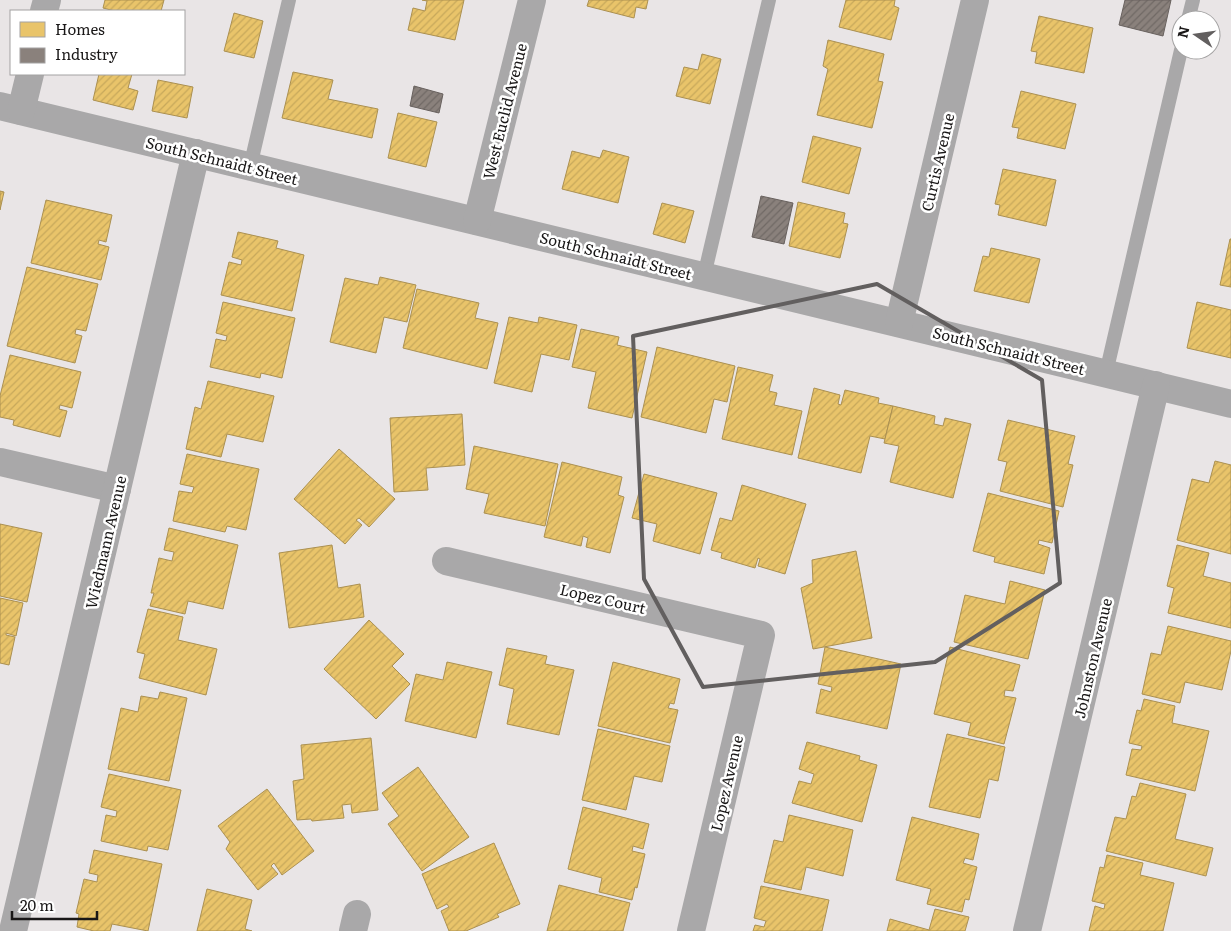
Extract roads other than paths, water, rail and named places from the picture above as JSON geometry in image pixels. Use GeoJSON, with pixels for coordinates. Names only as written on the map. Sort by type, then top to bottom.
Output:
{"type":"FeatureCollection","features":[{"type":"Feature","properties":{"kind":"street","name":"West Euclid Avenue"},"geometry":{"type":"LineString","coordinates":[[477,221],[532,0]]}},
{"type":"Feature","properties":{"kind":"street","name":"Curtis Avenue"},"geometry":{"type":"LineString","coordinates":[[899,323],[975,0]]}},
{"type":"Feature","properties":{"kind":"street"},"geometry":{"type":"LineString","coordinates":[[10,109],[29,75]]}},
{"type":"Feature","properties":{"kind":"street","name":"South Schnaidt Street"},"geometry":{"type":"LineString","coordinates":[[10,109],[1231,404]]}},
{"type":"Feature","properties":{"kind":"street","name":"Wiedmann Avenue"},"geometry":{"type":"LineString","coordinates":[[13,931],[196,153]]}},
{"type":"Feature","properties":{"kind":"street","name":"Johnston Avenue"},"geometry":{"type":"LineString","coordinates":[[1027,931],[1156,385]]}},
{"type":"Feature","properties":{"kind":"street"},"geometry":{"type":"LineString","coordinates":[[0,462],[117,489]]}},
{"type":"Feature","properties":{"kind":"street","name":"Lopez Court"},"geometry":{"type":"LineString","coordinates":[[446,561],[761,635]]}},
{"type":"Feature","properties":{"kind":"street","name":"Lopez Avenue"},"geometry":{"type":"LineString","coordinates":[[692,931],[761,635]]}},
{"type":"Feature","properties":{"kind":"lane"},"geometry":{"type":"LineString","coordinates":[[250,167],[289,0]]}},
{"type":"Feature","properties":{"kind":"lane"},"geometry":{"type":"LineString","coordinates":[[704,276],[769,0]]}},
{"type":"Feature","properties":{"kind":"lane"},"geometry":{"type":"LineString","coordinates":[[1106,373],[1179,60]]}}]}
